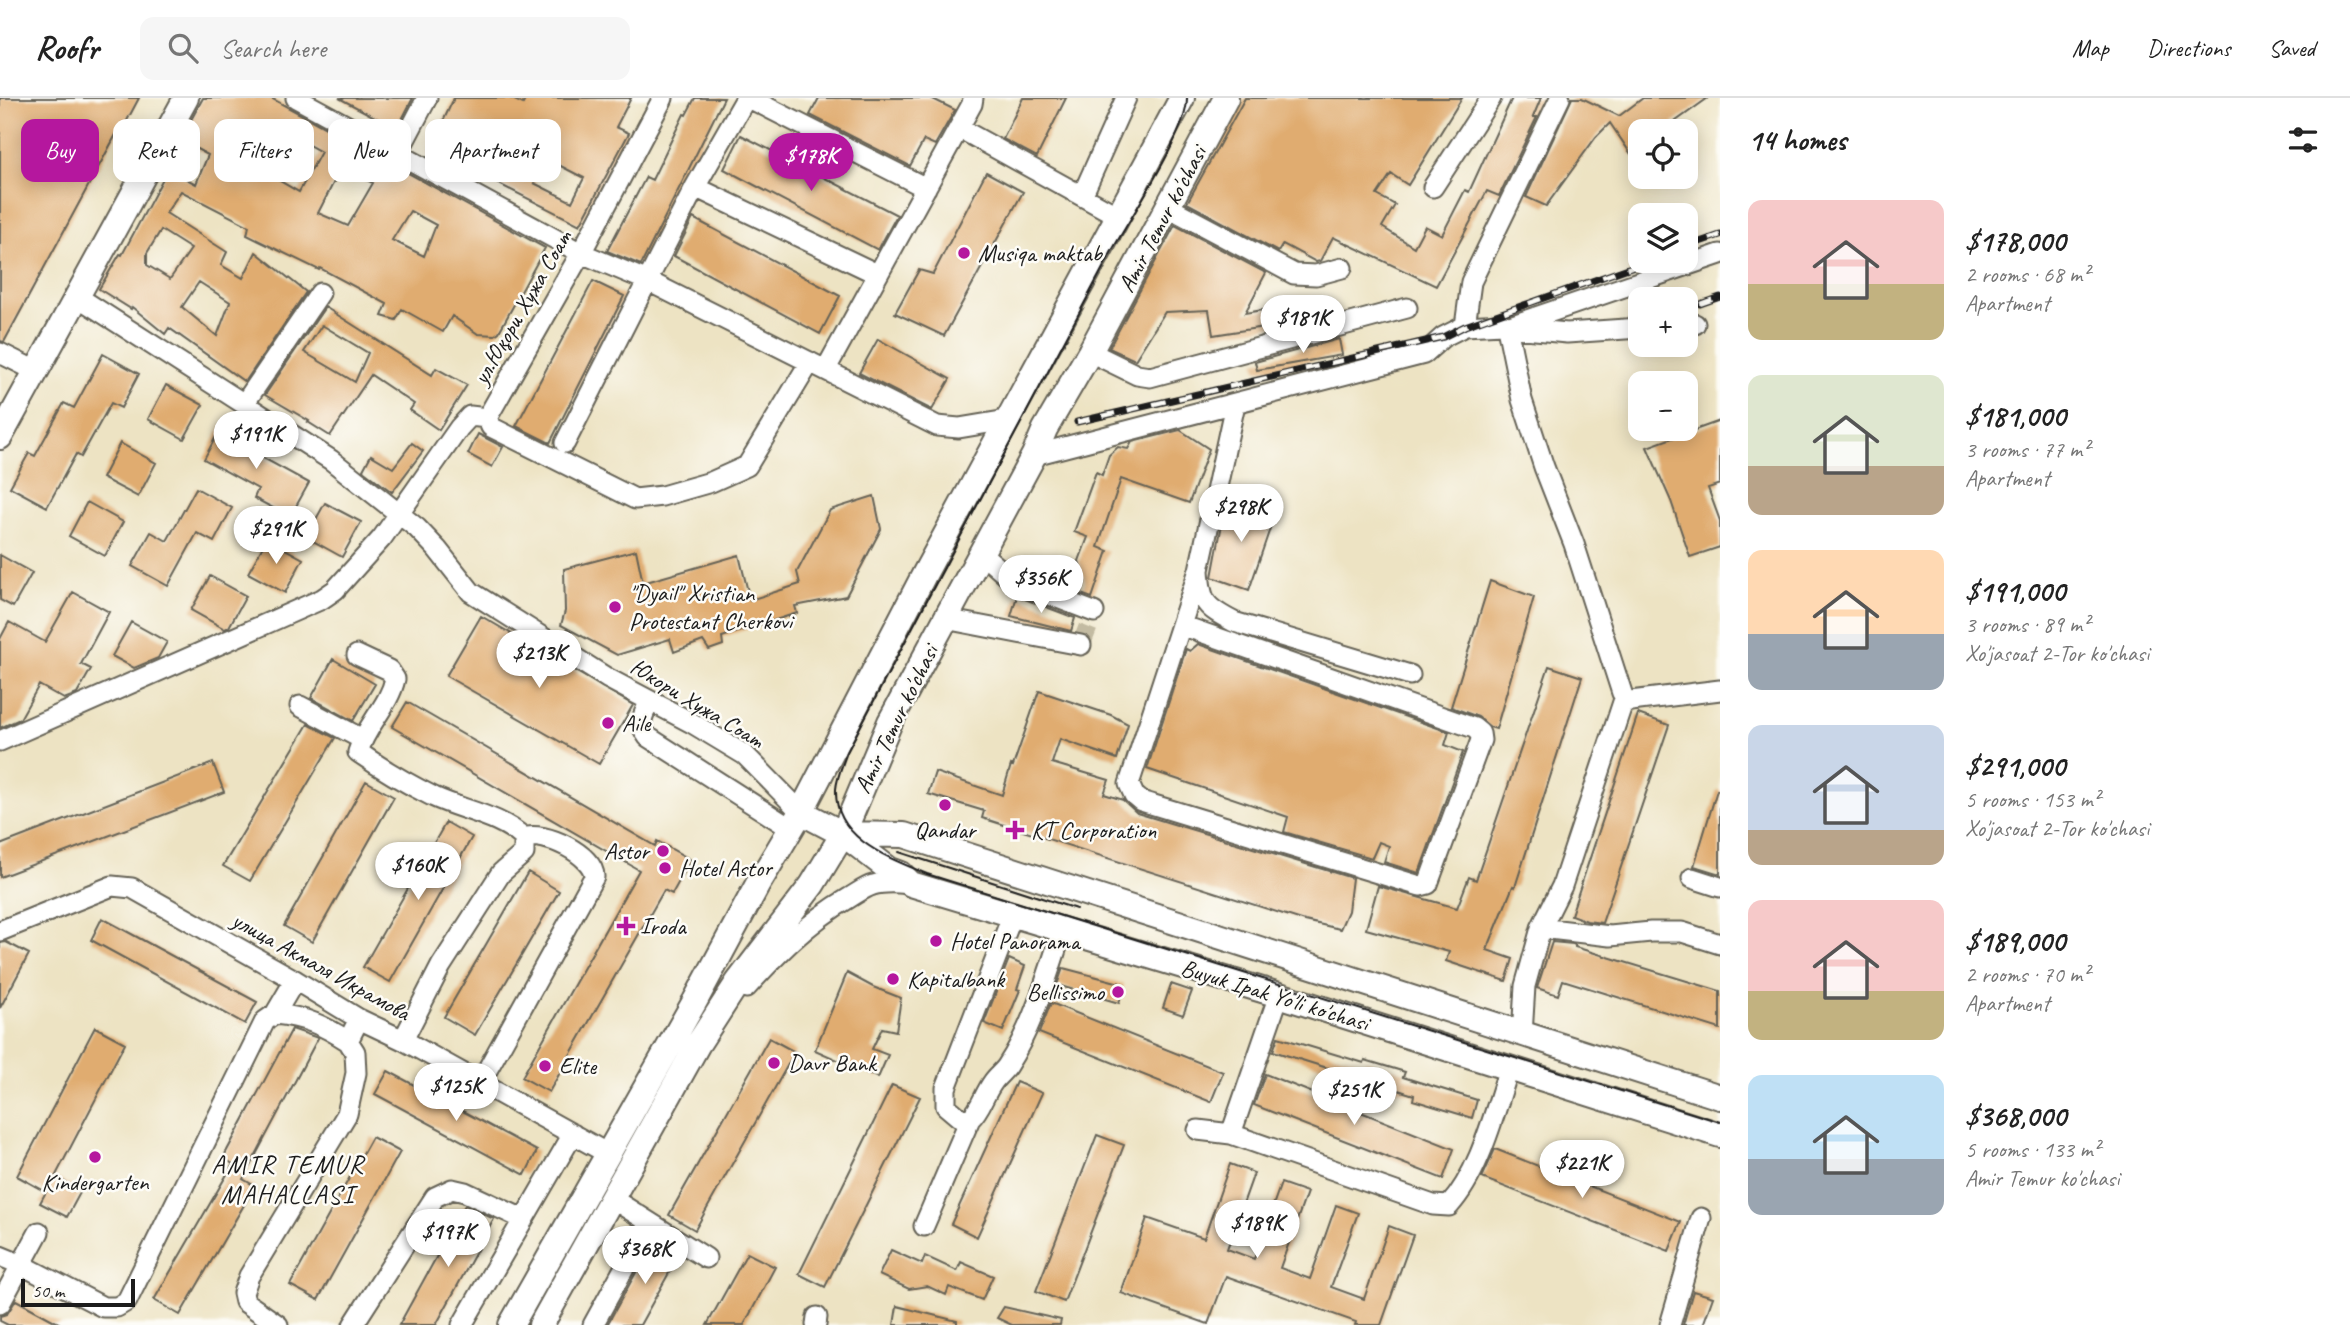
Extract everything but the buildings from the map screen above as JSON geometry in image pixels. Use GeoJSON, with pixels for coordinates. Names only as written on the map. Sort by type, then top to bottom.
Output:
{"type":"FeatureCollection","features":[{"type":"Feature","properties":{"kind":"main road"},"geometry":{"type":"LineString","coordinates":[[0,437],[186,98]]}},
{"type":"Feature","properties":{"kind":"main road","name":"Amir Temur ko'chasi"},"geometry":{"type":"LineString","coordinates":[[511,1325],[610,1155],[796,820],[925,573],[1182,98]]}},
{"type":"Feature","properties":{"kind":"main road","name":"Amir Temur ko'chasi"},"geometry":{"type":"LineString","coordinates":[[541,1325],[698,1044],[738,982],[812,885],[842,834],[890,722],[1034,455],[1045,429],[1090,352],[1227,98]]}},
{"type":"Feature","properties":{"kind":"main road","name":"Buyuk Ipak Yo'li ko'chasi"},"geometry":{"type":"LineString","coordinates":[[796,820],[842,834],[904,835],[1720,1097]]}},
{"type":"Feature","properties":{"kind":"main road","name":"Buyuk Ipak Yo'li ko'chasi"},"geometry":{"type":"LineString","coordinates":[[842,834],[890,870],[901,874],[911,884],[1279,995],[1720,1135]]}},
{"type":"Feature","properties":{"kind":"street"},"geometry":{"type":"LineString","coordinates":[[296,98],[335,119]]}},
{"type":"Feature","properties":{"kind":"street"},"geometry":{"type":"LineString","coordinates":[[411,128],[427,98]]}},
{"type":"Feature","properties":{"kind":"street","name":"ул.Юқори Хужа Соат"},"geometry":{"type":"LineString","coordinates":[[400,514],[459,428],[470,416],[487,418],[581,253],[663,98]]}},
{"type":"Feature","properties":{"kind":"street"},"geometry":{"type":"LineString","coordinates":[[565,443],[695,187],[747,98],[926,188]]}},
{"type":"Feature","properties":{"kind":"street"},"geometry":{"type":"LineString","coordinates":[[487,418],[491,427],[635,499],[662,496],[711,482],[747,466],[818,366],[877,274],[973,98]]}},
{"type":"Feature","properties":{"kind":"street"},"geometry":{"type":"LineString","coordinates":[[1082,196],[1126,98]]}},
{"type":"Feature","properties":{"kind":"street"},"geometry":{"type":"LineString","coordinates":[[1433,187],[1491,98]]}},
{"type":"Feature","properties":{"kind":"street"},"geometry":{"type":"LineString","coordinates":[[1465,326],[1471,282],[1560,98]]}},
{"type":"Feature","properties":{"kind":"street"},"geometry":{"type":"LineString","coordinates":[[959,128],[1118,216]]}},
{"type":"Feature","properties":{"kind":"street"},"geometry":{"type":"LineString","coordinates":[[411,160],[581,253],[648,281],[937,426],[959,428],[1007,420]]}},
{"type":"Feature","properties":{"kind":"street"},"geometry":{"type":"LineString","coordinates":[[695,187],[877,274]]}},
{"type":"Feature","properties":{"kind":"street"},"geometry":{"type":"LineString","coordinates":[[1168,206],[1294,274],[1316,275],[1342,268]]}},
{"type":"Feature","properties":{"kind":"street"},"geometry":{"type":"LineString","coordinates":[[1507,327],[1720,254]]}},
{"type":"Feature","properties":{"kind":"street"},"geometry":{"type":"LineString","coordinates":[[244,404],[320,293]]}},
{"type":"Feature","properties":{"kind":"street","name":"Юкори Хужа Соат"},"geometry":{"type":"LineString","coordinates":[[78,297],[331,460],[417,528],[471,593],[607,678],[746,755],[796,820]]}},
{"type":"Feature","properties":{"kind":"street"},"geometry":{"type":"LineString","coordinates":[[1090,352],[1137,375],[1150,377],[1407,308]]}},
{"type":"Feature","properties":{"kind":"street"},"geometry":{"type":"LineString","coordinates":[[1034,455],[1424,354],[1443,337],[1465,326],[1502,324],[1507,327],[1567,333],[1628,329]]}},
{"type":"Feature","properties":{"kind":"street"},"geometry":{"type":"LineString","coordinates":[[1507,327],[1521,400],[1574,544],[1622,693]]}},
{"type":"Feature","properties":{"kind":"street"},"geometry":{"type":"LineString","coordinates":[[0,353],[36,371]]}},
{"type":"Feature","properties":{"kind":"street"},"geometry":{"type":"LineString","coordinates":[[1181,625],[1474,728],[1480,733],[1481,740],[1428,884],[1420,886],[1141,801],[1134,796],[1129,784],[1181,625],[1199,570],[1235,404]]}},
{"type":"Feature","properties":{"kind":"street"},"geometry":{"type":"LineString","coordinates":[[0,741],[322,599],[354,570],[400,514]]}},
{"type":"Feature","properties":{"kind":"street"},"geometry":{"type":"LineString","coordinates":[[981,553],[1013,581],[1094,612]]}},
{"type":"Feature","properties":{"kind":"street"},"geometry":{"type":"LineString","coordinates":[[1199,570],[1200,593],[1212,610],[1234,622],[1410,675]]}},
{"type":"Feature","properties":{"kind":"street"},"geometry":{"type":"LineString","coordinates":[[945,619],[1081,645]]}},
{"type":"Feature","properties":{"kind":"street"},"geometry":{"type":"LineString","coordinates":[[356,654],[389,670],[395,679],[393,690],[362,739],[358,752],[435,798],[511,826],[524,838],[524,853],[500,873],[441,965],[403,1040]]}},
{"type":"Feature","properties":{"kind":"street"},"geometry":{"type":"LineString","coordinates":[[1522,1035],[1525,986],[1541,928],[1562,886],[1623,702],[1720,690]]}},
{"type":"Feature","properties":{"kind":"street"},"geometry":{"type":"LineString","coordinates":[[650,701],[641,720],[642,729],[648,737],[796,820]]}},
{"type":"Feature","properties":{"kind":"street"},"geometry":{"type":"LineString","coordinates":[[300,706],[362,739]]}},
{"type":"Feature","properties":{"kind":"street"},"geometry":{"type":"LineString","coordinates":[[480,1083],[594,877],[594,871],[583,855],[540,836],[531,835],[524,838]]}},
{"type":"Feature","properties":{"kind":"street"},"geometry":{"type":"LineString","coordinates":[[1692,878],[1720,887]]}},
{"type":"Feature","properties":{"kind":"street"},"geometry":{"type":"LineString","coordinates":[[551,1325],[727,1009],[778,953],[814,920],[871,885],[892,882],[911,884]]}},
{"type":"Feature","properties":{"kind":"street","name":"улица Акмаля Икрамова"},"geometry":{"type":"LineString","coordinates":[[0,931],[112,886],[132,888],[359,1019],[403,1040],[610,1155]]}},
{"type":"Feature","properties":{"kind":"street"},"geometry":{"type":"LineString","coordinates":[[970,1119],[959,1117],[946,1106],[946,1088],[1013,914]]}},
{"type":"Feature","properties":{"kind":"street"},"geometry":{"type":"LineString","coordinates":[[1541,928],[1610,936],[1682,932],[1720,944]]}},
{"type":"Feature","properties":{"kind":"street"},"geometry":{"type":"LineString","coordinates":[[924,1226],[970,1119],[977,1113],[992,1083],[1007,1066],[1024,1034],[1063,929]]}},
{"type":"Feature","properties":{"kind":"street"},"geometry":{"type":"LineString","coordinates":[[0,1256],[103,1307],[117,1307],[127,1301],[265,1021],[275,1014],[295,980]]}},
{"type":"Feature","properties":{"kind":"street"},"geometry":{"type":"LineString","coordinates":[[1231,1134],[1279,995]]}},
{"type":"Feature","properties":{"kind":"street"},"geometry":{"type":"LineString","coordinates":[[275,1014],[294,1016],[324,1025],[348,1041],[355,1052],[356,1073],[347,1114],[249,1276],[243,1293],[245,1302],[278,1325]]}},
{"type":"Feature","properties":{"kind":"street"},"geometry":{"type":"LineString","coordinates":[[348,1041],[359,1019]]}},
{"type":"Feature","properties":{"kind":"street"},"geometry":{"type":"LineString","coordinates":[[1198,1130],[1231,1134],[1433,1205],[1449,1206],[1461,1193],[1472,1171],[1509,1069]]}},
{"type":"Feature","properties":{"kind":"street"},"geometry":{"type":"LineString","coordinates":[[462,1325],[573,1134]]}},
{"type":"Feature","properties":{"kind":"street"},"geometry":{"type":"LineString","coordinates":[[353,1325],[435,1197],[452,1189],[464,1192],[523,1219]]}},
{"type":"Feature","properties":{"kind":"street"},"geometry":{"type":"LineString","coordinates":[[619,1203],[706,1258]]}},
{"type":"Feature","properties":{"kind":"street"},"geometry":{"type":"LineString","coordinates":[[1670,1325],[1701,1218]]}},
{"type":"Feature","properties":{"kind":"street"},"geometry":{"type":"LineString","coordinates":[[593,1325],[649,1223]]}},
{"type":"Feature","properties":{"kind":"street"},"geometry":{"type":"LineString","coordinates":[[0,1304],[39,1232]]}},
{"type":"Feature","properties":{"kind":"tunnel"},"geometry":{"type":"LineString","coordinates":[[1081,645],[1094,612]]}},
{"type":"Feature","properties":{"kind":"tram line"},"geometry":{"type":"LineString","coordinates":[[1187,98],[1185,113],[1169,152],[1113,249],[847,752],[836,789],[838,806],[844,821],[866,844],[927,874],[1720,1122]]}},
{"type":"Feature","properties":{"kind":"tram line"},"geometry":{"type":"LineString","coordinates":[[899,852],[1076,909]]}},
{"type":"Feature","properties":{"kind":"railway"},"geometry":{"type":"LineString","coordinates":[[1698,243],[1720,235]]}},
{"type":"Feature","properties":{"kind":"railway"},"geometry":{"type":"LineString","coordinates":[[1077,422],[1443,337],[1465,326],[1628,268]]}},
{"type":"Feature","properties":{"kind":"railway"},"geometry":{"type":"LineString","coordinates":[[1700,304],[1720,297]]}},
{"type":"Feature","properties":{"kind":"place","name":"Musiqa maktab"},"geometry":{"type":"Point","coordinates":[964,253]}},
{"type":"Feature","properties":{"kind":"place","name":"\"Dyail\" Xristian Protestant Cherkovi"},"geometry":{"type":"Point","coordinates":[615,607]}},
{"type":"Feature","properties":{"kind":"place","name":"Aile"},"geometry":{"type":"Point","coordinates":[608,723]}},
{"type":"Feature","properties":{"kind":"place","name":"Qandar"},"geometry":{"type":"Point","coordinates":[945,805]}},
{"type":"Feature","properties":{"kind":"place","name":"KT Corporation"},"geometry":{"type":"Point","coordinates":[1015,830]}},
{"type":"Feature","properties":{"kind":"place","name":"Astor"},"geometry":{"type":"Point","coordinates":[663,851]}},
{"type":"Feature","properties":{"kind":"place","name":"Hotel Astor"},"geometry":{"type":"Point","coordinates":[665,868]}},
{"type":"Feature","properties":{"kind":"place","name":"Iroda"},"geometry":{"type":"Point","coordinates":[626,926]}},
{"type":"Feature","properties":{"kind":"place","name":"Hotel Panorama"},"geometry":{"type":"Point","coordinates":[936,941]}},
{"type":"Feature","properties":{"kind":"place","name":"Kapitalbank"},"geometry":{"type":"Point","coordinates":[893,979]}},
{"type":"Feature","properties":{"kind":"place","name":"Bellissimo"},"geometry":{"type":"Point","coordinates":[1118,992]}},
{"type":"Feature","properties":{"kind":"place","name":"Davr Bank"},"geometry":{"type":"Point","coordinates":[774,1063]}},
{"type":"Feature","properties":{"kind":"place","name":"Elite"},"geometry":{"type":"Point","coordinates":[545,1066]}},
{"type":"Feature","properties":{"kind":"place","name":"Kindergarten"},"geometry":{"type":"Point","coordinates":[95,1157]}},
{"type":"Feature","properties":{"kind":"district","name":"AMIR TEMUR MAHALLASI"},"geometry":{"type":"Point","coordinates":[288,1179]}}]}
